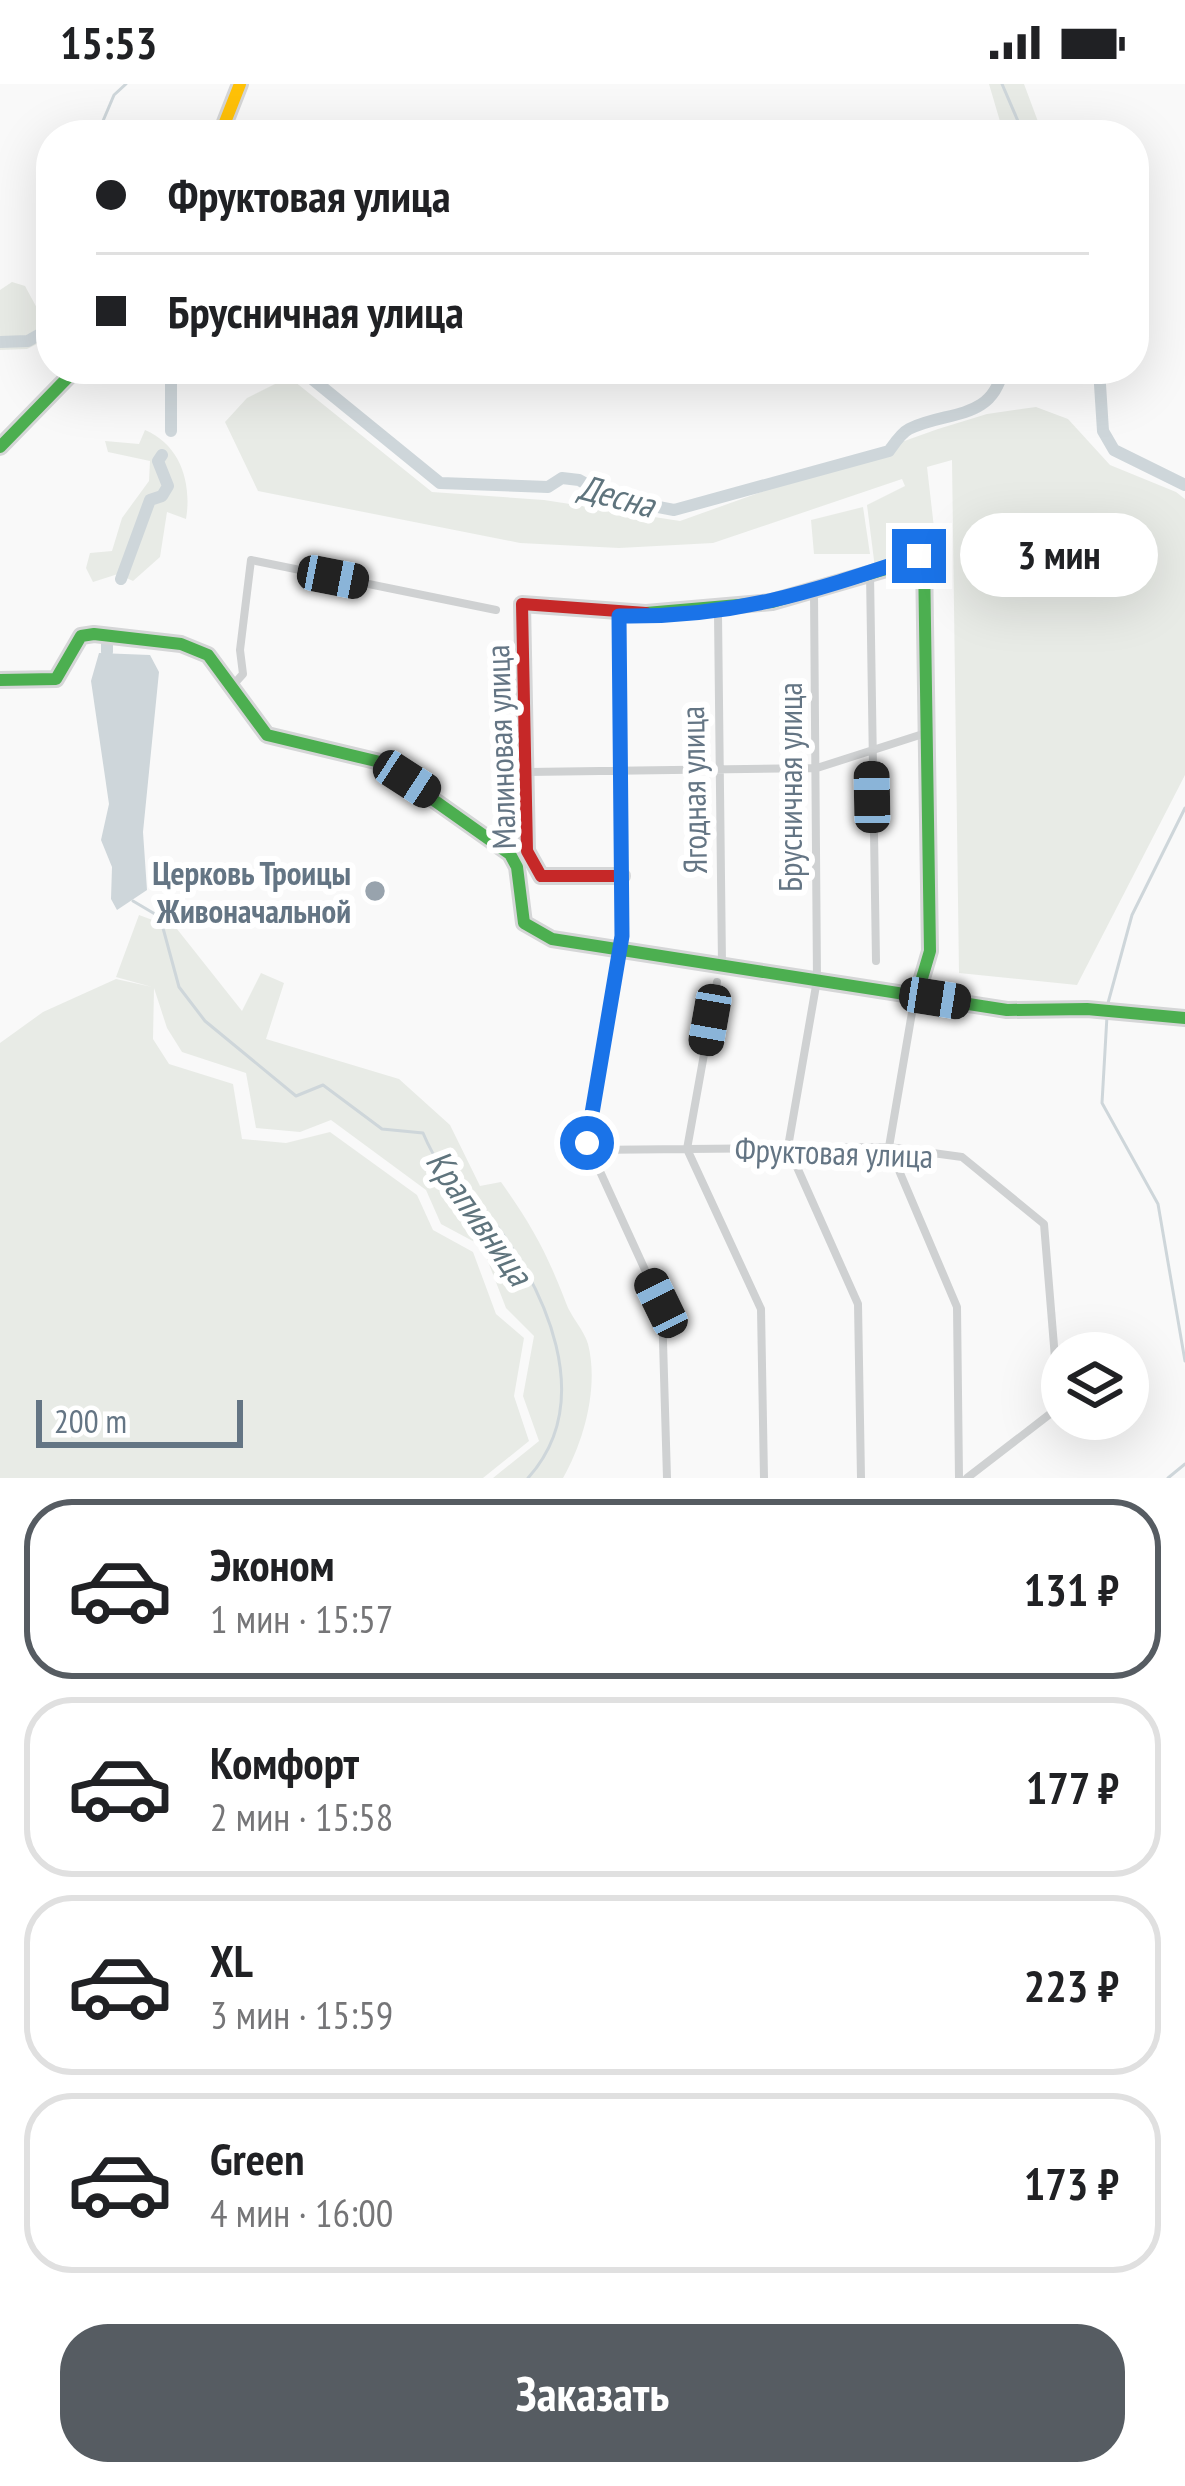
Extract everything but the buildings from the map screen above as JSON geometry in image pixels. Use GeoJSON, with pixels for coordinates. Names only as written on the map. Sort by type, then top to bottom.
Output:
{"type":"FeatureCollection","features":[{"type":"Feature","properties":{"kind":"street"},"geometry":{"type":"LineString","coordinates":[[226,120],[240,84]]}},
{"type":"Feature","properties":{"kind":"street"},"geometry":{"type":"LineString","coordinates":[[0,448],[62,384]]}},
{"type":"Feature","properties":{"kind":"street"},"geometry":{"type":"LineString","coordinates":[[667,1478],[662,1307],[588,1150],[620,950],[619,616],[718,614],[814,593],[919,556],[927,564],[930,951],[916,995],[889,1147],[957,1307],[963,1478]]}},
{"type":"Feature","properties":{"kind":"street"},"geometry":{"type":"LineString","coordinates":[[234,684],[243,674],[240,650],[251,560],[496,610]]}},
{"type":"Feature","properties":{"kind":"street"},"geometry":{"type":"LineString","coordinates":[[870,573],[875,961]]}},
{"type":"Feature","properties":{"kind":"street","name":"Брусничная улица"},"geometry":{"type":"LineString","coordinates":[[788,1147],[817,980],[814,593]]}},
{"type":"Feature","properties":{"kind":"street","name":"Малиновая улица"},"geometry":{"type":"LineString","coordinates":[[619,616],[522,604],[527,851],[542,876],[622,876]]}},
{"type":"Feature","properties":{"kind":"street","name":"Ягодная улица"},"geometry":{"type":"LineString","coordinates":[[718,614],[722,965]]}},
{"type":"Feature","properties":{"kind":"street"},"geometry":{"type":"LineString","coordinates":[[0,680],[56,679],[81,636],[94,634],[181,644],[208,655],[234,684],[267,735],[380,762],[510,854],[517,867],[519,914],[538,934],[1006,1010],[1087,1009],[1185,1018]]}},
{"type":"Feature","properties":{"kind":"street"},"geometry":{"type":"LineString","coordinates":[[524,772],[817,768],[928,732]]}},
{"type":"Feature","properties":{"kind":"street"},"geometry":{"type":"LineString","coordinates":[[717,982],[687,1149],[761,1309],[764,1478]]}},
{"type":"Feature","properties":{"kind":"street"},"geometry":{"type":"LineString","coordinates":[[788,1147],[858,1304],[861,1478]]}},
{"type":"Feature","properties":{"kind":"street","name":"Фруктовая улица"},"geometry":{"type":"LineString","coordinates":[[588,1150],[889,1147],[965,1158],[1047,1230],[1059,1407],[963,1478]]}},
{"type":"Feature","properties":{"kind":"shaded area"},"geometry":{"type":"Polygon","coordinates":[[[989,84],[1024,84],[1037,120],[1000,120],[989,84]]]}},
{"type":"Feature","properties":{"kind":"shaded area"},"geometry":{"type":"Polygon","coordinates":[[[12,282],[25,286],[36,306],[36,344],[0,350],[0,290],[12,282]]]}},
{"type":"Feature","properties":{"kind":"shaded area"},"geometry":{"type":"Polygon","coordinates":[[[275,384],[298,384],[432,492],[544,500],[680,521],[938,429],[987,414],[1036,407],[1068,419],[1110,465],[1176,492],[1185,499],[1185,775],[1077,985],[959,973],[952,460],[927,467],[936,545],[875,568],[867,505],[905,486],[902,479],[713,543],[619,548],[520,543],[258,491],[225,422],[247,398],[275,384]]]}},
{"type":"Feature","properties":{"kind":"shaded area"},"geometry":{"type":"Polygon","coordinates":[[[145,430],[167,445],[181,467],[186,519],[167,512],[160,557],[133,581],[118,574],[93,582],[86,568],[90,553],[112,551],[122,518],[149,481],[150,461],[108,452],[105,441],[139,444],[145,430]]]}},
{"type":"Feature","properties":{"kind":"shaded area"},"geometry":{"type":"Polygon","coordinates":[[[863,507],[870,554],[814,554],[811,520],[863,507]]]}},
{"type":"Feature","properties":{"kind":"shaded area"},"geometry":{"type":"Polygon","coordinates":[[[99,653],[150,655],[159,672],[143,832],[147,890],[117,910],[111,899],[112,867],[101,840],[109,804],[91,681],[99,653]]]}},
{"type":"Feature","properties":{"kind":"shaded area"},"geometry":{"type":"Polygon","coordinates":[[[139,915],[177,929],[242,1011],[261,973],[284,983],[266,1039],[399,1079],[450,1125],[480,1186],[501,1182],[538,1240],[588,1344],[592,1378],[588,1413],[563,1478],[493,1478],[539,1441],[523,1396],[534,1336],[506,1308],[482,1246],[441,1224],[426,1190],[331,1120],[300,1132],[256,1128],[246,1073],[182,1052],[167,1028],[154,988],[153,1039],[169,1064],[233,1084],[242,1139],[286,1143],[330,1132],[417,1195],[433,1230],[473,1252],[496,1314],[524,1338],[514,1396],[529,1441],[483,1478],[0,1478],[0,1043],[43,1012],[116,979],[152,987],[116,977],[139,915]]]}},
{"type":"Feature","properties":{"kind":"waterway"},"geometry":{"type":"LineString","coordinates":[[103,120],[114,95],[126,84]]}},
{"type":"Feature","properties":{"kind":"waterway"},"geometry":{"type":"LineString","coordinates":[[1002,84],[1018,120]]}},
{"type":"Feature","properties":{"kind":"waterway","name":"Десна"},"geometry":{"type":"LineString","coordinates":[[0,342],[36,336]]}},
{"type":"Feature","properties":{"kind":"waterway","name":"Крапивница"},"geometry":{"type":"LineString","coordinates":[[171,384],[171,431]]}},
{"type":"Feature","properties":{"kind":"waterway","name":"Десна"},"geometry":{"type":"LineString","coordinates":[[318,384],[440,483],[548,487],[562,478],[579,480],[611,498],[674,510],[889,451],[909,429],[978,406],[998,384]]}},
{"type":"Feature","properties":{"kind":"waterway","name":"Десна"},"geometry":{"type":"LineString","coordinates":[[1100,384],[1103,431],[1114,450],[1185,485]]}},
{"type":"Feature","properties":{"kind":"waterway","name":"Крапивница"},"geometry":{"type":"LineString","coordinates":[[121,579],[150,500],[162,496],[168,486],[158,461],[162,455]]}},
{"type":"Feature","properties":{"kind":"waterway","name":"Крапивница"},"geometry":{"type":"LineString","coordinates":[[107,643],[107,652]]}},
{"type":"Feature","properties":{"kind":"waterway"},"geometry":{"type":"LineString","coordinates":[[1108,1003],[1132,915],[1185,808]]}},
{"type":"Feature","properties":{"kind":"waterway","name":"Крапивница"},"geometry":{"type":"LineString","coordinates":[[133,901],[160,917],[179,987],[205,1021],[296,1096],[323,1085],[382,1129],[423,1133],[446,1172],[481,1206],[511,1246],[545,1311],[561,1380],[559,1414],[549,1447],[528,1478]]}},
{"type":"Feature","properties":{"kind":"waterway"},"geometry":{"type":"LineString","coordinates":[[1107,1016],[1102,1103],[1158,1204],[1185,1361]]}},
{"type":"Feature","properties":{"kind":"waterway"},"geometry":{"type":"LineString","coordinates":[[1168,1478],[1185,1464]]}},
{"type":"Feature","properties":{"kind":"traffic: fast"},"geometry":{"type":"LineString","coordinates":[[0,447],[61,384]]}},
{"type":"Feature","properties":{"kind":"traffic: fast"},"geometry":{"type":"LineString","coordinates":[[646,613],[772,602],[924,558],[930,951],[917,995]]}},
{"type":"Feature","properties":{"kind":"traffic: fast"},"geometry":{"type":"LineString","coordinates":[[0,680],[56,679],[81,636],[94,634],[181,644],[208,655],[267,735],[380,762],[510,854],[517,867],[524,923],[552,939],[1007,1010],[1087,1009],[1185,1018]]}},
{"type":"Feature","properties":{"kind":"traffic: slow"},"geometry":{"type":"LineString","coordinates":[[226,120],[240,84]]}},
{"type":"Feature","properties":{"kind":"traffic: jam"},"geometry":{"type":"LineString","coordinates":[[622,876],[541,876],[527,851],[522,604],[646,613]]}},
{"type":"Feature","properties":{"kind":"place","name":"Церковь Троицы Живоначальной"},"geometry":{"type":"Point","coordinates":[375,891]}},
{"type":"Feature","properties":{"kind":"route"},"geometry":{"type":"LineString","coordinates":[[587,1143],[622,936],[619,616],[718,614],[814,593],[919,556]]}}]}
